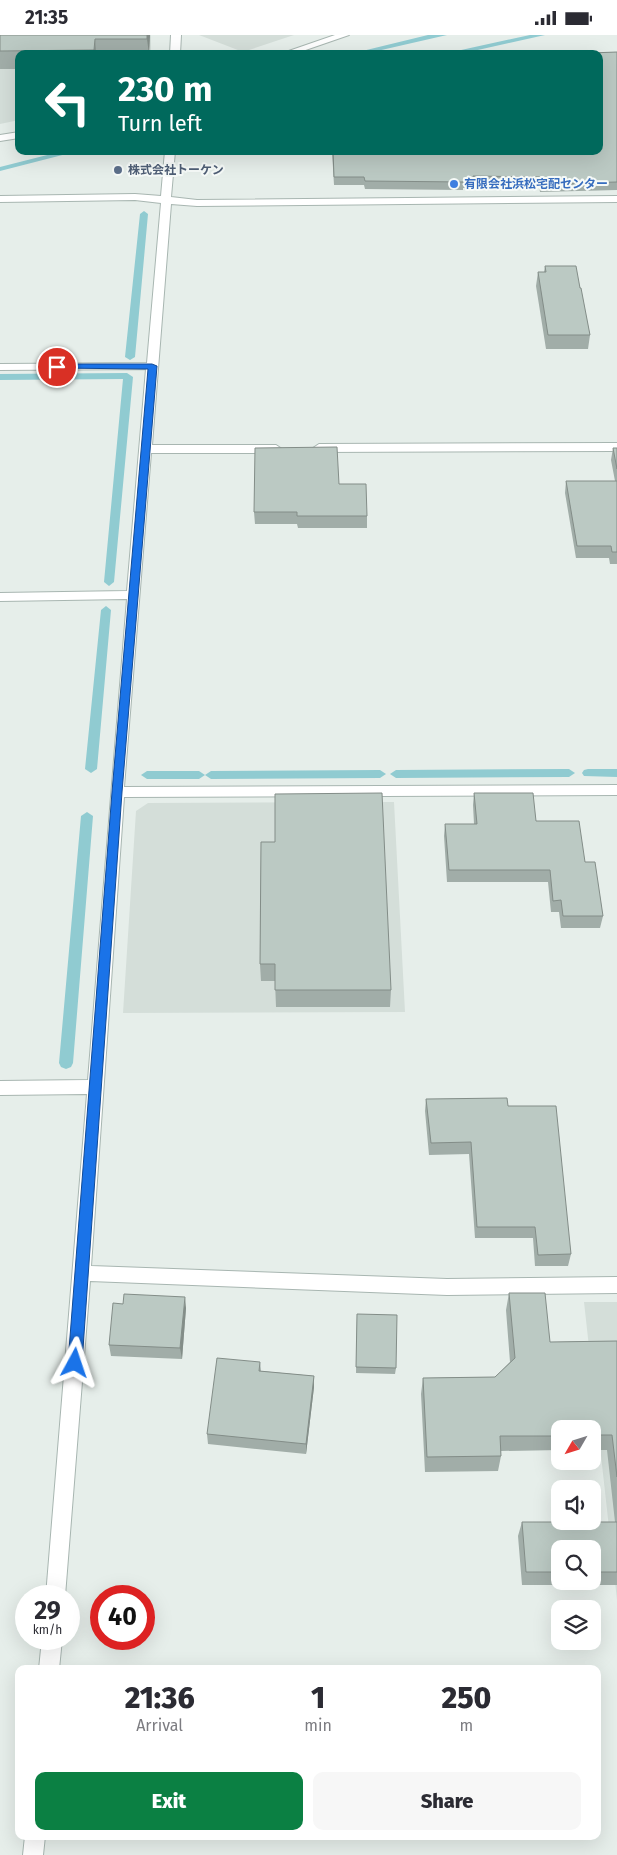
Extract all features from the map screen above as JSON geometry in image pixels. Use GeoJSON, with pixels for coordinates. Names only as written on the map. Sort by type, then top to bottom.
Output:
{"type":"FeatureCollection","features":[{"type":"Feature","properties":{"kind":"street"},"geometry":{"type":"LineString","coordinates":[[175,50],[176,35]]}},
{"type":"Feature","properties":{"kind":"street"},"geometry":{"type":"LineString","coordinates":[[297,50],[344,35]]}},
{"type":"Feature","properties":{"kind":"street"},"geometry":{"type":"LineString","coordinates":[[0,139],[15,136]]}},
{"type":"Feature","properties":{"kind":"street"},"geometry":{"type":"LineString","coordinates":[[56,1585],[82,1273],[117,792],[170,155]]}},
{"type":"Feature","properties":{"kind":"street"},"geometry":{"type":"LineString","coordinates":[[0,199],[135,197],[197,203],[617,199]]}},
{"type":"Feature","properties":{"kind":"street"},"geometry":{"type":"LineString","coordinates":[[0,367],[152,366]]}},
{"type":"Feature","properties":{"kind":"street"},"geometry":{"type":"LineString","coordinates":[[145,449],[617,447]]}},
{"type":"Feature","properties":{"kind":"street"},"geometry":{"type":"LineString","coordinates":[[0,597],[133,595]]}},
{"type":"Feature","properties":{"kind":"street"},"geometry":{"type":"LineString","coordinates":[[117,792],[617,790]]}},
{"type":"Feature","properties":{"kind":"street"},"geometry":{"type":"LineString","coordinates":[[0,1088],[96,1087]]}},
{"type":"Feature","properties":{"kind":"street"},"geometry":{"type":"LineString","coordinates":[[82,1273],[447,1287],[617,1285]]}},
{"type":"Feature","properties":{"kind":"street"},"geometry":{"type":"LineString","coordinates":[[49,1665],[51,1650]]}},
{"type":"Feature","properties":{"kind":"street"},"geometry":{"type":"LineString","coordinates":[[33,1855],[35,1840]]}},
{"type":"Feature","properties":{"kind":"shaded area"},"geometry":{"type":"Polygon","coordinates":[[[0,35],[151,35],[151,50],[15,50],[15,121],[0,124],[0,35]]]}},
{"type":"Feature","properties":{"kind":"shaded area"},"geometry":{"type":"Polygon","coordinates":[[[199,35],[294,35],[249,50],[238,50],[199,35]]]}},
{"type":"Feature","properties":{"kind":"shaded area"},"geometry":{"type":"Polygon","coordinates":[[[394,802],[405,1012],[123,1013],[136,811],[148,803],[394,802]]]}},
{"type":"Feature","properties":{"kind":"shaded area"},"geometry":{"type":"Polygon","coordinates":[[[584,1302],[617,1302],[617,1600],[601,1456],[601,1420],[597,1420],[584,1302]]]}},
{"type":"Feature","properties":{"kind":"water"},"geometry":{"type":"Polygon","coordinates":[[[428,35],[447,35],[381,50],[366,50],[428,35]]]}},
{"type":"Feature","properties":{"kind":"water"},"geometry":{"type":"Polygon","coordinates":[[[47,155],[62,155],[0,171],[0,167],[47,155]]]}},
{"type":"Feature","properties":{"kind":"building"},"geometry":{"type":"Polygon","coordinates":[[[0,35],[147,35],[147,39],[95,39],[94,50],[0,51],[0,35]]]}},
{"type":"Feature","properties":{"kind":"building"},"geometry":{"type":"Polygon","coordinates":[[[617,52],[617,182],[541,184],[540,177],[473,176],[474,179],[464,179],[464,182],[365,181],[364,177],[334,177],[333,155],[603,155],[603,53],[617,52]]]}},
{"type":"Feature","properties":{"kind":"building"},"geometry":{"type":"Polygon","coordinates":[[[545,266],[576,266],[590,335],[548,335],[538,272],[546,272],[545,266]]]}},
{"type":"Feature","properties":{"kind":"building"},"geometry":{"type":"Polygon","coordinates":[[[337,447],[339,484],[366,484],[367,516],[297,516],[297,512],[254,512],[255,448],[337,447]]]}},
{"type":"Feature","properties":{"kind":"building"},"geometry":{"type":"Polygon","coordinates":[[[613,448],[617,448],[617,469],[613,448]]]}},
{"type":"Feature","properties":{"kind":"building"},"geometry":{"type":"Polygon","coordinates":[[[566,481],[617,481],[617,552],[612,552],[611,546],[577,546],[566,481]]]}},
{"type":"Feature","properties":{"kind":"building"},"geometry":{"type":"Polygon","coordinates":[[[382,793],[391,990],[275,990],[275,964],[260,964],[261,842],[275,842],[275,794],[382,793]]]}},
{"type":"Feature","properties":{"kind":"building"},"geometry":{"type":"Polygon","coordinates":[[[474,793],[533,793],[536,821],[579,821],[585,862],[595,862],[603,916],[563,916],[561,900],[553,901],[550,870],[449,870],[445,824],[477,824],[474,793]]]}},
{"type":"Feature","properties":{"kind":"building"},"geometry":{"type":"Polygon","coordinates":[[[507,1098],[508,1106],[556,1106],[571,1254],[538,1255],[535,1227],[477,1227],[471,1142],[431,1143],[426,1099],[507,1098]]]}},
{"type":"Feature","properties":{"kind":"building"},"geometry":{"type":"Polygon","coordinates":[[[509,1293],[545,1293],[550,1342],[617,1341],[617,1477],[612,1435],[601,1435],[601,1420],[551,1420],[551,1436],[500,1436],[501,1456],[427,1457],[423,1378],[495,1377],[515,1358],[509,1293]]]}},
{"type":"Feature","properties":{"kind":"building"},"geometry":{"type":"Polygon","coordinates":[[[124,1294],[185,1297],[180,1348],[109,1345],[113,1303],[123,1304],[124,1294]]]}},
{"type":"Feature","properties":{"kind":"building"},"geometry":{"type":"Polygon","coordinates":[[[357,1314],[397,1315],[396,1368],[356,1367],[357,1314]]]}},
{"type":"Feature","properties":{"kind":"building"},"geometry":{"type":"Polygon","coordinates":[[[217,1358],[260,1362],[259,1371],[314,1376],[306,1444],[207,1434],[217,1358]]]}},
{"type":"Feature","properties":{"kind":"building"},"geometry":{"type":"Polygon","coordinates":[[[522,1522],[551,1522],[551,1530],[601,1530],[601,1522],[617,1522],[617,1572],[601,1572],[601,1540],[551,1540],[551,1572],[526,1572],[522,1522]]]}},
{"type":"Feature","properties":{"kind":"waterway"},"geometry":{"type":"LineString","coordinates":[[467,50],[541,35]]}},
{"type":"Feature","properties":{"kind":"waterway"},"geometry":{"type":"LineString","coordinates":[[130,357],[144,214]]}},
{"type":"Feature","properties":{"kind":"waterway"},"geometry":{"type":"LineString","coordinates":[[0,377],[127,376]]}},
{"type":"Feature","properties":{"kind":"waterway"},"geometry":{"type":"LineString","coordinates":[[109,582],[128,377]]}},
{"type":"Feature","properties":{"kind":"waterway"},"geometry":{"type":"LineString","coordinates":[[91,769],[106,610]]}},
{"type":"Feature","properties":{"kind":"waterway"},"geometry":{"type":"LineString","coordinates":[[396,774],[569,773]]}},
{"type":"Feature","properties":{"kind":"waterway"},"geometry":{"type":"LineString","coordinates":[[588,773],[617,773]]}},
{"type":"Feature","properties":{"kind":"waterway"},"geometry":{"type":"LineString","coordinates":[[211,775],[380,774]]}},
{"type":"Feature","properties":{"kind":"waterway"},"geometry":{"type":"LineString","coordinates":[[147,775],[199,775]]}},
{"type":"Feature","properties":{"kind":"waterway"},"geometry":{"type":"LineString","coordinates":[[66,1063],[87,816]]}},
{"type":"Feature","properties":{"kind":"place","name":"株式会社トーケン"},"geometry":{"type":"Point","coordinates":[118,170]}},
{"type":"Feature","properties":{"kind":"place","name":"有限会社浜松宅配センター"},"geometry":{"type":"Point","coordinates":[454,184]}},
{"type":"Feature","properties":{"kind":"route"},"geometry":{"type":"LineString","coordinates":[[57,367],[152,366],[117,792],[75,1363]]}}]}
